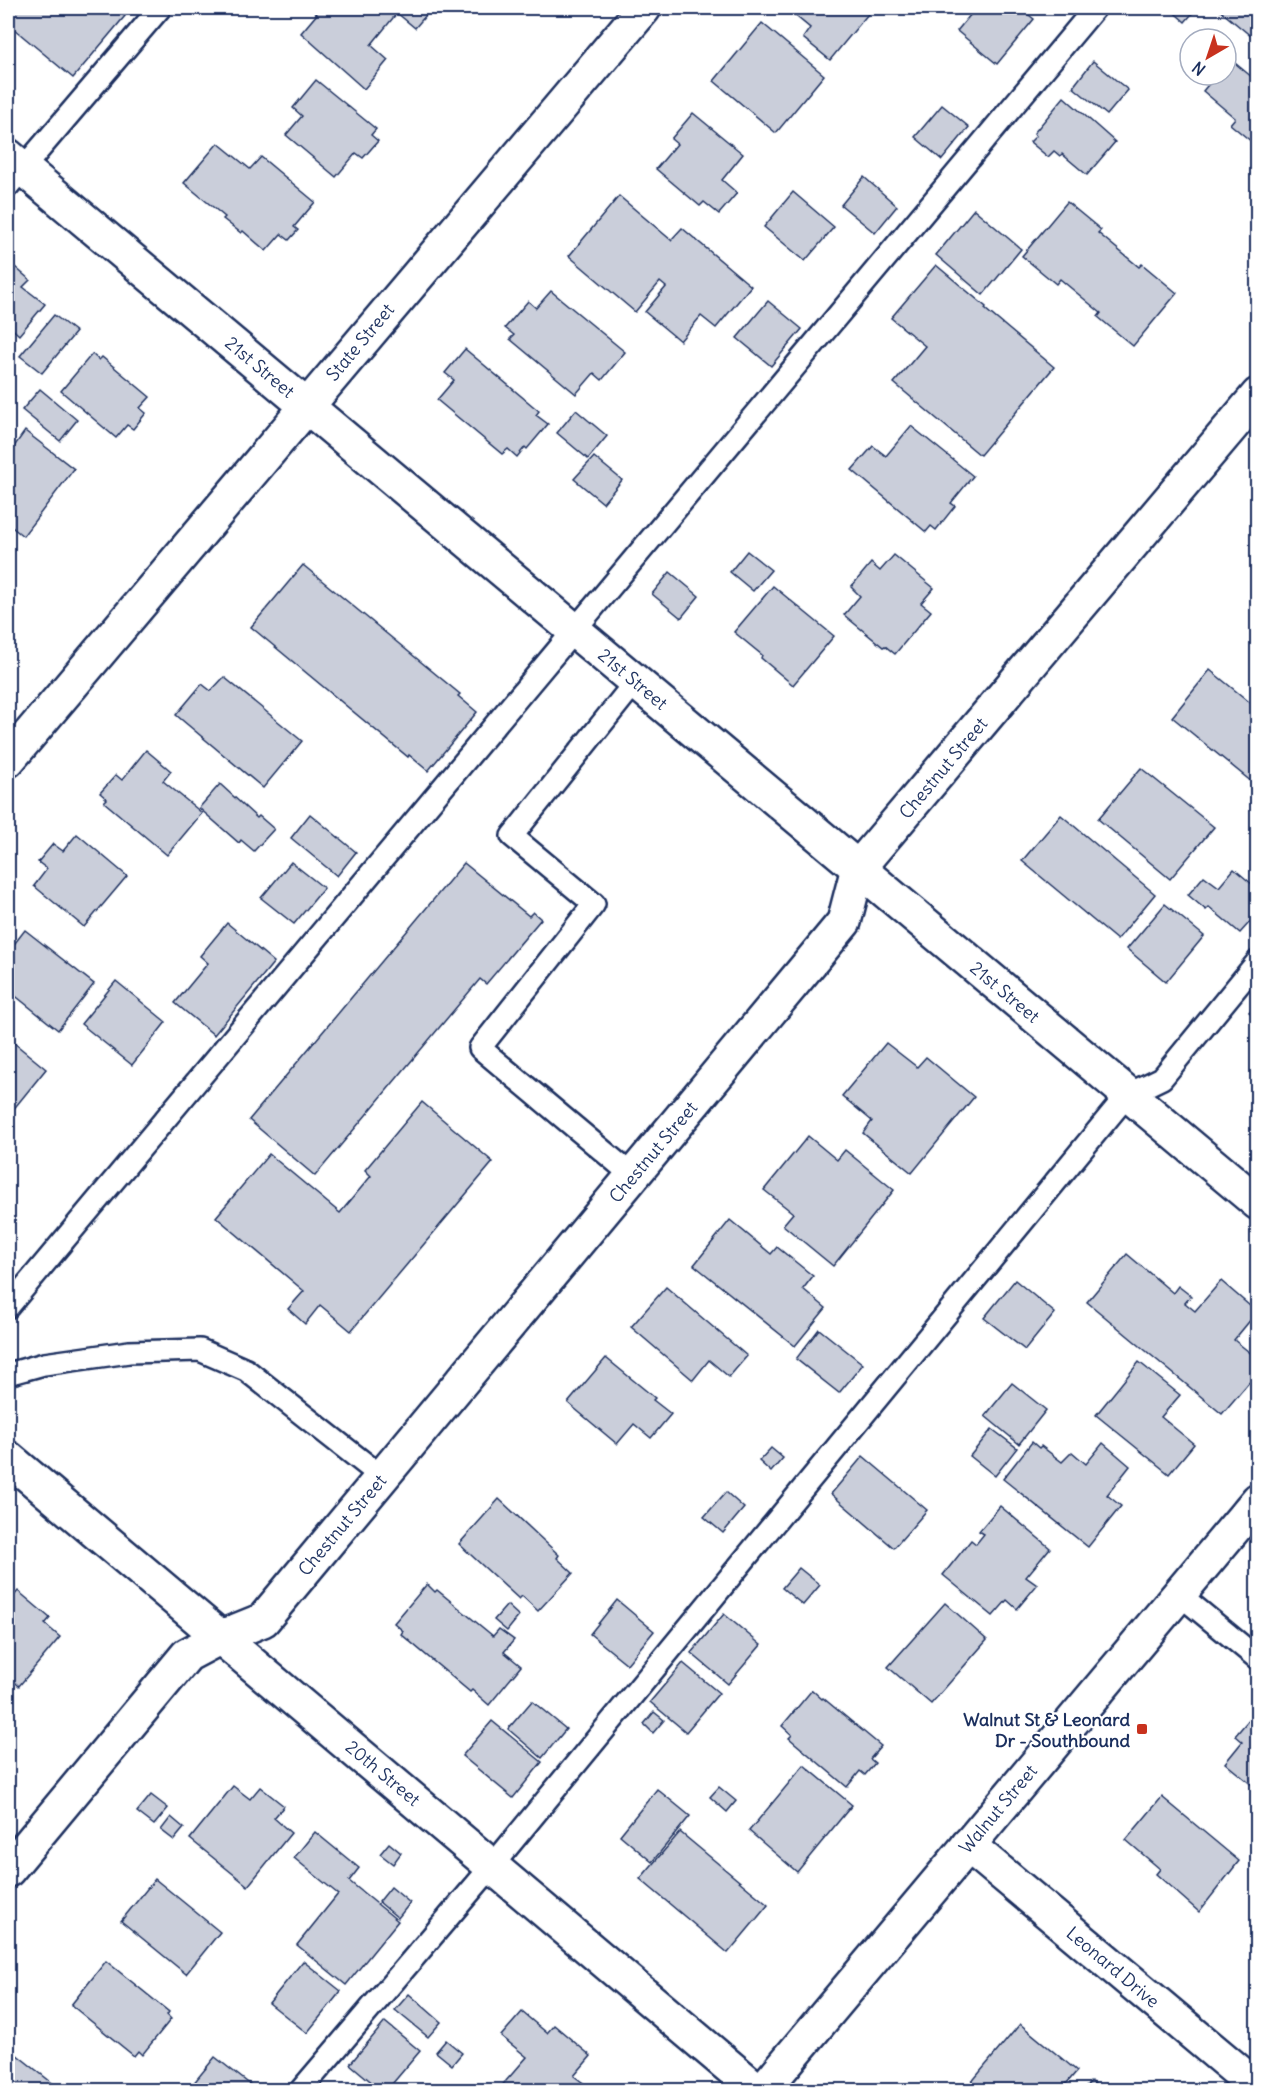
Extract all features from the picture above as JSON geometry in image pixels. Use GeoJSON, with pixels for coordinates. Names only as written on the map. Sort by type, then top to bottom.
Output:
{"type":"FeatureCollection","features":[{"type":"Feature","properties":{"kind":"street","name":"State Street"},"geometry":{"type":"LineString","coordinates":[[8,760],[644,8]]}},
{"type":"Feature","properties":{"kind":"street","name":"21st Street"},"geometry":{"type":"LineString","coordinates":[[12,170],[306,406],[1257,1203]]}},
{"type":"Feature","properties":{"kind":"street","name":"Chestnut Street"},"geometry":{"type":"LineString","coordinates":[[8,1870],[187,1655],[221,1636],[263,1620],[844,922],[858,868],[1257,395]]}},
{"type":"Feature","properties":{"kind":"street","name":"20th Street"},"geometry":{"type":"LineString","coordinates":[[8,1458],[757,2091]]}},
{"type":"Feature","properties":{"kind":"street","name":"Walnut Street"},"geometry":{"type":"LineString","coordinates":[[763,2091],[1257,1500]]}},
{"type":"Feature","properties":{"kind":"street","name":"Leonard Drive"},"geometry":{"type":"LineString","coordinates":[[968,1845],[1257,2088]]}},
{"type":"Feature","properties":{"kind":"lane"},"geometry":{"type":"LineString","coordinates":[[12,170],[160,8]]}},
{"type":"Feature","properties":{"kind":"lane"},"geometry":{"type":"LineString","coordinates":[[8,1307],[1095,8]]}},
{"type":"Feature","properties":{"kind":"lane"},"geometry":{"type":"LineString","coordinates":[[633,1176],[480,1048],[594,904],[512,836],[636,681]]}},
{"type":"Feature","properties":{"kind":"lane"},"geometry":{"type":"LineString","coordinates":[[301,2091],[492,1866],[1127,1095],[1162,1078],[1257,961]]}},
{"type":"Feature","properties":{"kind":"lane"},"geometry":{"type":"LineString","coordinates":[[8,1374],[44,1364],[129,1352],[200,1350],[246,1370],[382,1477]]}},
{"type":"Feature","properties":{"kind":"lane"},"geometry":{"type":"LineString","coordinates":[[1179,1594],[1257,1659]]}},
{"type":"Feature","properties":{"kind":"building"},"geometry":{"type":"Polygon","coordinates":[[[8,8],[116,8],[125,16],[73,78],[8,24],[8,8]]]}},
{"type":"Feature","properties":{"kind":"building"},"geometry":{"type":"Polygon","coordinates":[[[309,8],[432,8],[415,28],[397,13],[371,45],[388,60],[364,89],[301,33],[317,14],[309,8]]]}},
{"type":"Feature","properties":{"kind":"building"},"geometry":{"type":"Polygon","coordinates":[[[786,8],[873,8],[830,60],[803,38],[810,28],[786,8]]]}},
{"type":"Feature","properties":{"kind":"building"},"geometry":{"type":"Polygon","coordinates":[[[976,8],[1020,8],[1034,19],[997,64],[957,31],[976,8]]]}},
{"type":"Feature","properties":{"kind":"building"},"geometry":{"type":"Polygon","coordinates":[[[1169,8],[1197,8],[1185,22],[1169,8]]]}},
{"type":"Feature","properties":{"kind":"building"},"geometry":{"type":"Polygon","coordinates":[[[1217,8],[1258,8],[1258,42],[1217,8]]]}},
{"type":"Feature","properties":{"kind":"building"},"geometry":{"type":"Polygon","coordinates":[[[762,23],[824,75],[776,133],[714,81],[762,23]]]}},
{"type":"Feature","properties":{"kind":"building"},"geometry":{"type":"Polygon","coordinates":[[[1093,61],[1128,90],[1107,115],[1073,87],[1093,61]]]}},
{"type":"Feature","properties":{"kind":"building"},"geometry":{"type":"Polygon","coordinates":[[[1238,66],[1258,82],[1258,147],[1230,124],[1235,118],[1203,91],[1206,87],[1238,87],[1238,66]]]}},
{"type":"Feature","properties":{"kind":"building"},"geometry":{"type":"Polygon","coordinates":[[[316,80],[376,129],[371,135],[378,141],[363,158],[356,153],[336,177],[286,135],[302,116],[293,108],[316,80]]]}},
{"type":"Feature","properties":{"kind":"building"},"geometry":{"type":"Polygon","coordinates":[[[1064,97],[1115,142],[1087,175],[1062,154],[1060,156],[1054,151],[1048,157],[1030,142],[1036,136],[1034,133],[1064,97]]]}},
{"type":"Feature","properties":{"kind":"building"},"geometry":{"type":"Polygon","coordinates":[[[942,105],[969,127],[942,160],[915,137],[942,105]]]}},
{"type":"Feature","properties":{"kind":"building"},"geometry":{"type":"Polygon","coordinates":[[[693,113],[743,154],[722,180],[737,193],[719,214],[704,202],[700,206],[656,169],[677,144],[671,139],[693,113]]]}},
{"type":"Feature","properties":{"kind":"building"},"geometry":{"type":"Polygon","coordinates":[[[218,143],[250,169],[261,157],[315,202],[294,227],[298,230],[289,240],[281,234],[266,251],[243,231],[241,233],[223,219],[225,217],[184,183],[218,143]]]}},
{"type":"Feature","properties":{"kind":"building"},"geometry":{"type":"Polygon","coordinates":[[[864,177],[897,206],[875,233],[841,205],[864,177]]]}},
{"type":"Feature","properties":{"kind":"building"},"geometry":{"type":"Polygon","coordinates":[[[793,192],[834,227],[805,261],[764,227],[793,192]]]}},
{"type":"Feature","properties":{"kind":"building"},"geometry":{"type":"Polygon","coordinates":[[[619,196],[671,240],[682,228],[751,286],[716,328],[701,316],[680,341],[645,312],[666,287],[660,282],[635,312],[569,256],[619,196]]]}},
{"type":"Feature","properties":{"kind":"building"},"geometry":{"type":"Polygon","coordinates":[[[1067,202],[1101,230],[1098,233],[1139,267],[1142,264],[1177,293],[1133,346],[1098,317],[1101,313],[1060,279],[1056,284],[1022,256],[1067,202]]]}},
{"type":"Feature","properties":{"kind":"building"},"geometry":{"type":"Polygon","coordinates":[[[974,209],[1021,249],[983,295],[936,255],[974,209]]]}},
{"type":"Feature","properties":{"kind":"building"},"geometry":{"type":"Polygon","coordinates":[[[8,261],[30,280],[23,287],[45,304],[19,335],[8,325],[8,261]]]}},
{"type":"Feature","properties":{"kind":"building"},"geometry":{"type":"Polygon","coordinates":[[[936,265],[1054,367],[980,455],[894,383],[925,346],[891,318],[936,265]]]}},
{"type":"Feature","properties":{"kind":"building"},"geometry":{"type":"Polygon","coordinates":[[[551,291],[625,352],[602,380],[594,373],[576,394],[510,339],[514,335],[505,328],[528,301],[536,308],[551,291]]]}},
{"type":"Feature","properties":{"kind":"building"},"geometry":{"type":"Polygon","coordinates":[[[768,301],[802,329],[771,366],[737,338],[768,301]]]}},
{"type":"Feature","properties":{"kind":"building"},"geometry":{"type":"Polygon","coordinates":[[[54,315],[76,332],[42,373],[20,356],[54,315]]]}},
{"type":"Feature","properties":{"kind":"building"},"geometry":{"type":"Polygon","coordinates":[[[465,349],[539,411],[536,415],[548,424],[527,449],[525,447],[517,457],[508,449],[502,454],[437,400],[454,380],[445,373],[465,349]]]}},
{"type":"Feature","properties":{"kind":"building"},"geometry":{"type":"Polygon","coordinates":[[[92,354],[99,360],[102,357],[150,397],[140,408],[146,413],[133,429],[127,425],[116,438],[61,391],[92,354]]]}},
{"type":"Feature","properties":{"kind":"building"},"geometry":{"type":"Polygon","coordinates":[[[40,389],[77,420],[60,441],[22,410],[40,389]]]}},
{"type":"Feature","properties":{"kind":"building"},"geometry":{"type":"Polygon","coordinates":[[[576,410],[607,436],[588,459],[557,433],[576,410]]]}},
{"type":"Feature","properties":{"kind":"building"},"geometry":{"type":"Polygon","coordinates":[[[911,426],[973,476],[951,503],[955,506],[936,530],[931,526],[926,532],[852,470],[873,446],[886,456],[911,426]]]}},
{"type":"Feature","properties":{"kind":"building"},"geometry":{"type":"Polygon","coordinates":[[[25,431],[74,469],[23,536],[8,524],[8,455],[25,431]]]}},
{"type":"Feature","properties":{"kind":"building"},"geometry":{"type":"Polygon","coordinates":[[[594,457],[622,480],[603,503],[574,479],[594,457]]]}},
{"type":"Feature","properties":{"kind":"building"},"geometry":{"type":"Polygon","coordinates":[[[747,551],[771,570],[753,591],[730,572],[747,551]]]}},
{"type":"Feature","properties":{"kind":"building"},"geometry":{"type":"Polygon","coordinates":[[[894,555],[934,588],[921,603],[931,611],[895,654],[844,615],[860,596],[851,587],[871,563],[880,571],[894,555]]]}},
{"type":"Feature","properties":{"kind":"building"},"geometry":{"type":"Polygon","coordinates":[[[303,565],[460,694],[458,696],[477,712],[428,771],[251,627],[303,565]]]}},
{"type":"Feature","properties":{"kind":"building"},"geometry":{"type":"Polygon","coordinates":[[[670,572],[699,596],[681,618],[652,594],[670,572]]]}},
{"type":"Feature","properties":{"kind":"building"},"geometry":{"type":"Polygon","coordinates":[[[773,586],[834,636],[793,685],[734,632],[773,586]]]}},
{"type":"Feature","properties":{"kind":"building"},"geometry":{"type":"Polygon","coordinates":[[[1210,670],[1258,709],[1258,787],[1172,717],[1210,670]]]}},
{"type":"Feature","properties":{"kind":"building"},"geometry":{"type":"Polygon","coordinates":[[[224,677],[302,741],[263,788],[176,715],[202,684],[211,691],[224,677]]]}},
{"type":"Feature","properties":{"kind":"building"},"geometry":{"type":"Polygon","coordinates":[[[146,750],[171,771],[163,781],[202,813],[167,855],[104,802],[107,799],[100,793],[116,775],[122,780],[146,750]]]}},
{"type":"Feature","properties":{"kind":"building"},"geometry":{"type":"Polygon","coordinates":[[[1141,768],[1214,827],[1170,879],[1098,819],[1141,768]]]}},
{"type":"Feature","properties":{"kind":"building"},"geometry":{"type":"Polygon","coordinates":[[[220,784],[257,818],[259,816],[274,829],[254,851],[241,840],[239,843],[199,808],[220,784]]]}},
{"type":"Feature","properties":{"kind":"building"},"geometry":{"type":"Polygon","coordinates":[[[310,814],[356,852],[337,876],[291,838],[310,814]]]}},
{"type":"Feature","properties":{"kind":"building"},"geometry":{"type":"Polygon","coordinates":[[[1061,815],[1155,894],[1117,940],[1022,861],[1061,815]]]}},
{"type":"Feature","properties":{"kind":"building"},"geometry":{"type":"Polygon","coordinates":[[[77,834],[127,876],[84,927],[34,886],[47,869],[38,862],[53,844],[63,851],[77,834]]]}},
{"type":"Feature","properties":{"kind":"building"},"geometry":{"type":"Polygon","coordinates":[[[291,862],[324,888],[294,924],[261,898],[291,862]]]}},
{"type":"Feature","properties":{"kind":"building"},"geometry":{"type":"Polygon","coordinates":[[[464,863],[529,916],[533,912],[541,919],[486,984],[480,979],[315,1176],[249,1120],[464,863]]]}},
{"type":"Feature","properties":{"kind":"building"},"geometry":{"type":"Polygon","coordinates":[[[1234,869],[1258,889],[1258,913],[1240,933],[1209,907],[1206,910],[1188,895],[1204,876],[1219,887],[1234,869]]]}},
{"type":"Feature","properties":{"kind":"building"},"geometry":{"type":"Polygon","coordinates":[[[1165,904],[1204,936],[1166,982],[1127,949],[1165,904]]]}},
{"type":"Feature","properties":{"kind":"building"},"geometry":{"type":"Polygon","coordinates":[[[227,923],[274,962],[214,1035],[175,1003],[208,963],[200,956],[227,923]]]}},
{"type":"Feature","properties":{"kind":"building"},"geometry":{"type":"Polygon","coordinates":[[[25,930],[94,984],[58,1030],[8,990],[8,952],[25,930]]]}},
{"type":"Feature","properties":{"kind":"building"},"geometry":{"type":"Polygon","coordinates":[[[116,981],[166,1022],[132,1065],[81,1024],[116,981]]]}},
{"type":"Feature","properties":{"kind":"building"},"geometry":{"type":"Polygon","coordinates":[[[1258,1003],[1258,1019],[1249,1012],[1258,1003]]]}},
{"type":"Feature","properties":{"kind":"building"},"geometry":{"type":"Polygon","coordinates":[[[8,1038],[46,1069],[8,1116],[8,1038]]]}},
{"type":"Feature","properties":{"kind":"building"},"geometry":{"type":"Polygon","coordinates":[[[886,1043],[917,1067],[926,1057],[974,1097],[912,1173],[863,1133],[872,1121],[842,1096],[886,1043]]]}},
{"type":"Feature","properties":{"kind":"building"},"geometry":{"type":"Polygon","coordinates":[[[422,1102],[493,1162],[351,1331],[320,1305],[305,1324],[288,1309],[304,1291],[216,1217],[269,1154],[340,1213],[371,1176],[365,1170],[422,1102]]]}},
{"type":"Feature","properties":{"kind":"building"},"geometry":{"type":"Polygon","coordinates":[[[808,1136],[837,1160],[845,1150],[894,1190],[833,1266],[783,1225],[793,1213],[764,1190],[808,1136]]]}},
{"type":"Feature","properties":{"kind":"building"},"geometry":{"type":"Polygon","coordinates":[[[730,1220],[771,1254],[777,1247],[813,1276],[803,1289],[826,1308],[795,1346],[694,1265],[730,1220]]]}},
{"type":"Feature","properties":{"kind":"building"},"geometry":{"type":"Polygon","coordinates":[[[1127,1254],[1173,1293],[1178,1286],[1191,1296],[1185,1303],[1195,1311],[1221,1281],[1257,1312],[1234,1340],[1258,1359],[1258,1372],[1222,1414],[1087,1302],[1127,1254]]]}},
{"type":"Feature","properties":{"kind":"building"},"geometry":{"type":"Polygon","coordinates":[[[1015,1280],[1055,1313],[1025,1350],[984,1318],[1015,1280]]]}},
{"type":"Feature","properties":{"kind":"building"},"geometry":{"type":"Polygon","coordinates":[[[666,1287],[747,1356],[729,1377],[709,1360],[693,1380],[631,1327],[666,1287]]]}},
{"type":"Feature","properties":{"kind":"building"},"geometry":{"type":"Polygon","coordinates":[[[819,1329],[863,1364],[839,1393],[796,1359],[819,1329]]]}},
{"type":"Feature","properties":{"kind":"building"},"geometry":{"type":"Polygon","coordinates":[[[606,1358],[671,1414],[651,1438],[634,1424],[617,1444],[568,1403],[606,1358]]]}},
{"type":"Feature","properties":{"kind":"building"},"geometry":{"type":"Polygon","coordinates":[[[1139,1362],[1180,1395],[1161,1417],[1194,1444],[1169,1474],[1096,1415],[1139,1362]]]}},
{"type":"Feature","properties":{"kind":"building"},"geometry":{"type":"Polygon","coordinates":[[[1012,1383],[1046,1410],[1019,1444],[985,1416],[1012,1383]]]}},
{"type":"Feature","properties":{"kind":"building"},"geometry":{"type":"Polygon","coordinates":[[[992,1429],[1017,1448],[995,1476],[970,1456],[992,1429]]]}},
{"type":"Feature","properties":{"kind":"building"},"geometry":{"type":"Polygon","coordinates":[[[1032,1442],[1062,1462],[1072,1452],[1086,1464],[1103,1443],[1130,1466],[1107,1495],[1121,1506],[1088,1547],[1003,1479],[1032,1442]]]}},
{"type":"Feature","properties":{"kind":"building"},"geometry":{"type":"Polygon","coordinates":[[[771,1448],[783,1458],[771,1472],[759,1461],[771,1448]]]}},
{"type":"Feature","properties":{"kind":"building"},"geometry":{"type":"Polygon","coordinates":[[[863,1456],[927,1510],[894,1548],[831,1494],[863,1456]]]}},
{"type":"Feature","properties":{"kind":"building"},"geometry":{"type":"Polygon","coordinates":[[[726,1492],[744,1508],[723,1533],[704,1517],[726,1492]]]}},
{"type":"Feature","properties":{"kind":"building"},"geometry":{"type":"Polygon","coordinates":[[[499,1499],[559,1555],[557,1558],[573,1573],[538,1611],[522,1596],[519,1599],[459,1544],[499,1499]]]}},
{"type":"Feature","properties":{"kind":"building"},"geometry":{"type":"Polygon","coordinates":[[[1000,1506],[1050,1548],[1026,1577],[1037,1585],[1017,1609],[1007,1600],[993,1616],[943,1575],[971,1540],[976,1544],[984,1534],[979,1531],[1000,1506]]]}},
{"type":"Feature","properties":{"kind":"building"},"geometry":{"type":"Polygon","coordinates":[[[799,1568],[820,1585],[803,1605],[782,1588],[799,1568]]]}},
{"type":"Feature","properties":{"kind":"building"},"geometry":{"type":"Polygon","coordinates":[[[427,1584],[493,1636],[499,1629],[514,1640],[504,1652],[521,1666],[489,1705],[472,1690],[470,1692],[401,1634],[403,1631],[394,1623],[427,1584]]]}},
{"type":"Feature","properties":{"kind":"building"},"geometry":{"type":"Polygon","coordinates":[[[18,1591],[50,1618],[45,1624],[60,1637],[19,1686],[8,1676],[8,1592],[13,1597],[18,1591]]]}},
{"type":"Feature","properties":{"kind":"building"},"geometry":{"type":"Polygon","coordinates":[[[617,1600],[654,1631],[627,1664],[590,1634],[617,1600]]]}},
{"type":"Feature","properties":{"kind":"building"},"geometry":{"type":"Polygon","coordinates":[[[945,1603],[987,1640],[931,1704],[888,1667],[945,1603]]]}},
{"type":"Feature","properties":{"kind":"building"},"geometry":{"type":"Polygon","coordinates":[[[507,1605],[519,1616],[507,1631],[494,1620],[507,1605]]]}},
{"type":"Feature","properties":{"kind":"building"},"geometry":{"type":"Polygon","coordinates":[[[724,1614],[761,1645],[728,1684],[691,1653],[724,1614]]]}},
{"type":"Feature","properties":{"kind":"building"},"geometry":{"type":"Polygon","coordinates":[[[683,1663],[719,1693],[686,1732],[650,1702],[683,1663]]]}},
{"type":"Feature","properties":{"kind":"building"},"geometry":{"type":"Polygon","coordinates":[[[812,1690],[881,1746],[870,1759],[875,1763],[865,1775],[860,1771],[847,1787],[789,1738],[792,1735],[782,1726],[812,1690]]]}},
{"type":"Feature","properties":{"kind":"building"},"geometry":{"type":"Polygon","coordinates":[[[532,1701],[566,1729],[542,1758],[508,1729],[532,1701]]]}},
{"type":"Feature","properties":{"kind":"building"},"geometry":{"type":"Polygon","coordinates":[[[654,1712],[664,1720],[653,1733],[644,1724],[654,1712]]]}},
{"type":"Feature","properties":{"kind":"building"},"geometry":{"type":"Polygon","coordinates":[[[1251,1717],[1258,1723],[1258,1790],[1225,1763],[1242,1742],[1235,1736],[1251,1717]]]}},
{"type":"Feature","properties":{"kind":"building"},"geometry":{"type":"Polygon","coordinates":[[[492,1721],[542,1762],[513,1798],[462,1756],[492,1721]]]}},
{"type":"Feature","properties":{"kind":"building"},"geometry":{"type":"Polygon","coordinates":[[[804,1765],[852,1805],[797,1872],[749,1831],[804,1765]]]}},
{"type":"Feature","properties":{"kind":"building"},"geometry":{"type":"Polygon","coordinates":[[[233,1786],[250,1799],[260,1787],[284,1806],[274,1818],[291,1833],[248,1886],[190,1839],[233,1786]]]}},
{"type":"Feature","properties":{"kind":"building"},"geometry":{"type":"Polygon","coordinates":[[[719,1787],[736,1801],[727,1812],[710,1797],[719,1787]]]}},
{"type":"Feature","properties":{"kind":"building"},"geometry":{"type":"Polygon","coordinates":[[[657,1789],[690,1816],[652,1862],[620,1835],[657,1789]]]}},
{"type":"Feature","properties":{"kind":"building"},"geometry":{"type":"Polygon","coordinates":[[[151,1795],[168,1808],[154,1825],[137,1812],[151,1795]]]}},
{"type":"Feature","properties":{"kind":"building"},"geometry":{"type":"Polygon","coordinates":[[[1162,1797],[1239,1861],[1199,1912],[1156,1874],[1160,1869],[1126,1840],[1162,1797]]]}},
{"type":"Feature","properties":{"kind":"building"},"geometry":{"type":"Polygon","coordinates":[[[171,1817],[184,1828],[174,1840],[161,1830],[171,1817]]]}},
{"type":"Feature","properties":{"kind":"building"},"geometry":{"type":"Polygon","coordinates":[[[315,1832],[359,1868],[349,1881],[398,1921],[346,1985],[297,1945],[338,1894],[294,1858],[315,1832]]]}},
{"type":"Feature","properties":{"kind":"building"},"geometry":{"type":"Polygon","coordinates":[[[680,1832],[768,1905],[728,1953],[640,1879],[680,1832]]]}},
{"type":"Feature","properties":{"kind":"building"},"geometry":{"type":"Polygon","coordinates":[[[389,1843],[401,1853],[393,1864],[380,1854],[389,1843]]]}},
{"type":"Feature","properties":{"kind":"building"},"geometry":{"type":"Polygon","coordinates":[[[155,1879],[220,1932],[186,1974],[121,1921],[155,1879]]]}},
{"type":"Feature","properties":{"kind":"building"},"geometry":{"type":"Polygon","coordinates":[[[391,1887],[410,1903],[398,1918],[379,1902],[391,1887]]]}},
{"type":"Feature","properties":{"kind":"building"},"geometry":{"type":"Polygon","coordinates":[[[106,1961],[169,2012],[167,2015],[171,2019],[142,2055],[138,2051],[134,2056],[71,2005],[106,1961]]]}},
{"type":"Feature","properties":{"kind":"building"},"geometry":{"type":"Polygon","coordinates":[[[303,1961],[341,1991],[307,2033],[269,2003],[303,1961]]]}},
{"type":"Feature","properties":{"kind":"building"},"geometry":{"type":"Polygon","coordinates":[[[409,1994],[441,2022],[428,2037],[395,2010],[409,1994]]]}},
{"type":"Feature","properties":{"kind":"building"},"geometry":{"type":"Polygon","coordinates":[[[522,2012],[547,2033],[554,2025],[591,2056],[574,2076],[586,2085],[581,2090],[498,2090],[527,2057],[501,2036],[522,2012]]]}},
{"type":"Feature","properties":{"kind":"building"},"geometry":{"type":"Polygon","coordinates":[[[385,2022],[420,2051],[387,2090],[381,2090],[350,2064],[385,2022]]]}},
{"type":"Feature","properties":{"kind":"building"},"geometry":{"type":"Polygon","coordinates":[[[1020,2024],[1077,2071],[1061,2090],[965,2090],[1020,2024]]]}},
{"type":"Feature","properties":{"kind":"building"},"geometry":{"type":"Polygon","coordinates":[[[446,2040],[462,2053],[452,2065],[436,2052],[446,2040]]]}},
{"type":"Feature","properties":{"kind":"building"},"geometry":{"type":"Polygon","coordinates":[[[16,2054],[61,2090],[8,2090],[8,2065],[16,2054]]]}},
{"type":"Feature","properties":{"kind":"building"},"geometry":{"type":"Polygon","coordinates":[[[215,2057],[256,2089],[188,2090],[215,2057]]]}},
{"type":"Feature","properties":{"kind":"building"},"geometry":{"type":"Polygon","coordinates":[[[1091,2081],[1103,2090],[1083,2090],[1091,2081]]]}},
{"type":"Feature","properties":{"kind":"place","name":"Walnut St & Leonard Dr - Southbound"},"geometry":{"type":"Point","coordinates":[1142,1729]}}]}
